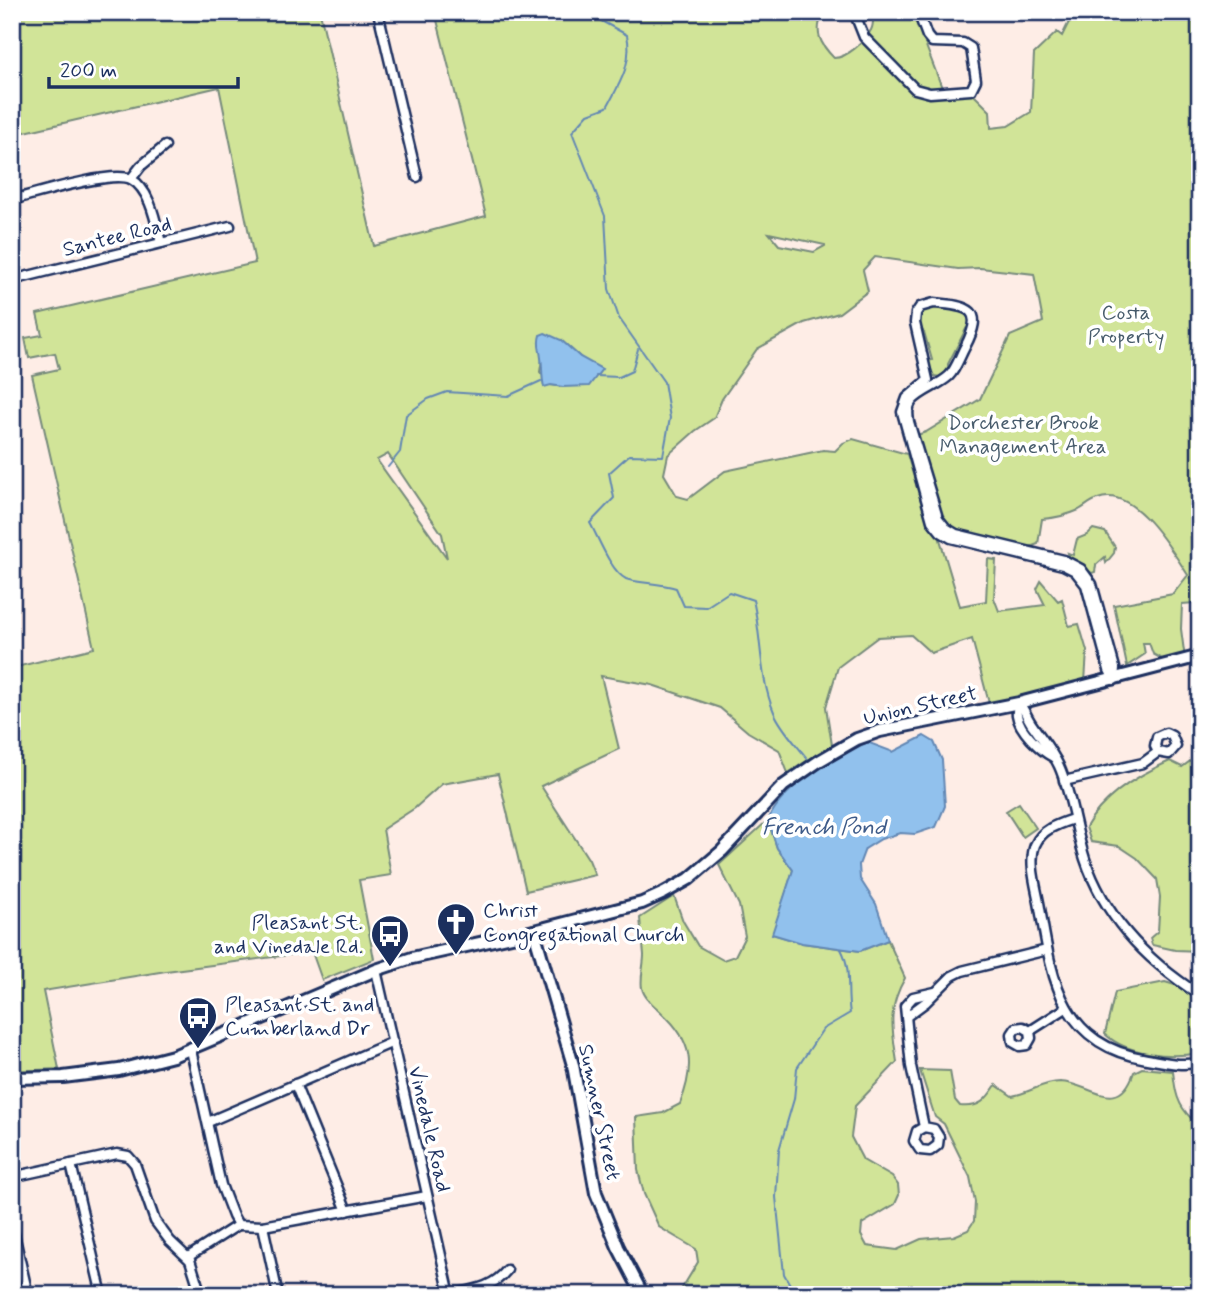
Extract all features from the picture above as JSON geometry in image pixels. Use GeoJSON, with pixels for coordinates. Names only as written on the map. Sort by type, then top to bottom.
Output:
{"type":"FeatureCollection","features":[{"type":"Feature","properties":{"kind":"main road","name":"Union Street"},"geometry":{"type":"LineString","coordinates":[[12,1079],[63,1077],[119,1070],[191,1050],[376,970],[435,951],[534,931],[656,897],[689,879],[722,851],[783,786],[842,746],[880,731],[1018,703],[1200,656]]}},
{"type":"Feature","properties":{"kind":"main road","name":"Sumner Street"},"geometry":{"type":"LineString","coordinates":[[534,931],[573,1065],[596,1193],[618,1247],[643,1295]]}},
{"type":"Feature","properties":{"kind":"street"},"geometry":{"type":"LineString","coordinates":[[379,12],[417,177]]}},
{"type":"Feature","properties":{"kind":"street"},"geometry":{"type":"LineString","coordinates":[[855,12],[864,37],[912,88],[930,93],[972,89],[976,80],[971,48],[963,43],[932,42],[918,12]]}},
{"type":"Feature","properties":{"kind":"street"},"geometry":{"type":"LineString","coordinates":[[131,179],[141,166],[165,146]]}},
{"type":"Feature","properties":{"kind":"street"},"geometry":{"type":"LineString","coordinates":[[12,200],[97,179],[131,179],[141,189],[149,204],[161,243]]}},
{"type":"Feature","properties":{"kind":"street","name":"Santee Road"},"geometry":{"type":"LineString","coordinates":[[12,280],[230,226]]}},
{"type":"Feature","properties":{"kind":"street"},"geometry":{"type":"LineString","coordinates":[[1004,549],[953,532],[943,525],[936,514],[908,413],[915,399],[951,373],[975,328],[974,315],[961,307],[929,303],[916,312],[915,323],[929,378],[926,384],[906,400],[902,412],[930,517],[938,530],[951,538],[1078,566],[1087,580],[1109,670],[1114,680]]}},
{"type":"Feature","properties":{"kind":"street"},"geometry":{"type":"LineString","coordinates":[[929,378],[940,382]]}},
{"type":"Feature","properties":{"kind":"street"},"geometry":{"type":"LineString","coordinates":[[1018,703],[1017,715],[1025,730],[1044,752],[1054,757],[1064,781],[1073,819],[1094,881],[1106,905],[1124,932],[1162,970],[1200,995]]}},
{"type":"Feature","properties":{"kind":"street"},"geometry":{"type":"LineString","coordinates":[[1064,781],[1143,762],[1158,752]]}},
{"type":"Feature","properties":{"kind":"street"},"geometry":{"type":"LineString","coordinates":[[1073,819],[1046,830],[1033,851],[1034,876],[1047,950],[1055,986],[1066,1008],[1082,1028],[1110,1049],[1170,1063],[1189,1065],[1200,1062]]}},
{"type":"Feature","properties":{"kind":"street"},"geometry":{"type":"LineString","coordinates":[[924,1127],[911,1066],[907,1016],[924,1004],[952,976],[962,971],[1047,950]]}},
{"type":"Feature","properties":{"kind":"street","name":"Vinedale Road"},"geometry":{"type":"LineString","coordinates":[[376,970],[449,1295]]}},
{"type":"Feature","properties":{"kind":"street"},"geometry":{"type":"LineString","coordinates":[[1030,1031],[1066,1008]]}},
{"type":"Feature","properties":{"kind":"street"},"geometry":{"type":"LineString","coordinates":[[208,1122],[393,1042]]}},
{"type":"Feature","properties":{"kind":"street"},"geometry":{"type":"LineString","coordinates":[[191,1050],[223,1192],[238,1225]]}},
{"type":"Feature","properties":{"kind":"street"},"geometry":{"type":"LineString","coordinates":[[295,1084],[347,1211]]}},
{"type":"Feature","properties":{"kind":"street"},"geometry":{"type":"LineString","coordinates":[[12,1177],[117,1154],[128,1156],[135,1164],[155,1221],[170,1241],[188,1257],[201,1295]]}},
{"type":"Feature","properties":{"kind":"street"},"geometry":{"type":"LineString","coordinates":[[71,1164],[102,1295]]}},
{"type":"Feature","properties":{"kind":"street"},"geometry":{"type":"LineString","coordinates":[[188,1257],[238,1225],[263,1226],[427,1196]]}},
{"type":"Feature","properties":{"kind":"street"},"geometry":{"type":"LineString","coordinates":[[12,1225],[28,1295]]}},
{"type":"Feature","properties":{"kind":"street"},"geometry":{"type":"LineString","coordinates":[[263,1226],[278,1295]]}},
{"type":"Feature","properties":{"kind":"street"},"geometry":{"type":"LineString","coordinates":[[449,1295],[489,1286],[507,1270]]}},
{"type":"Feature","properties":{"kind":"green space"},"geometry":{"type":"Polygon","coordinates":[[[12,12],[320,12],[374,246],[486,216],[435,12],[824,12],[819,25],[820,37],[834,58],[850,52],[865,39],[872,28],[873,12],[913,12],[944,93],[972,93],[990,111],[991,128],[1008,126],[1031,112],[1034,54],[1057,32],[1062,36],[1074,12],[1200,12],[1200,624],[1195,603],[1182,604],[1181,629],[1185,659],[1169,663],[1153,654],[1149,643],[1143,643],[1145,654],[1127,666],[1114,605],[1173,594],[1188,575],[1150,523],[1125,502],[1112,497],[1098,499],[1079,510],[1042,519],[1038,544],[1027,548],[955,529],[939,517],[917,435],[980,399],[1010,336],[1043,322],[1034,274],[980,268],[958,269],[875,257],[863,270],[868,291],[839,313],[804,323],[757,349],[722,399],[714,418],[668,455],[664,474],[677,496],[688,499],[725,471],[823,450],[835,451],[843,443],[853,439],[907,454],[926,518],[939,536],[960,606],[986,601],[988,559],[996,560],[994,598],[999,611],[1045,605],[1037,589],[1041,581],[1058,601],[1062,599],[1069,626],[1079,624],[1087,651],[1085,682],[989,703],[972,639],[931,653],[911,635],[878,637],[838,667],[826,707],[832,745],[788,773],[779,750],[748,732],[720,708],[652,685],[601,676],[619,749],[541,786],[589,860],[595,875],[526,891],[498,774],[442,784],[415,808],[383,829],[391,875],[359,880],[374,959],[322,980],[312,952],[166,971],[43,991],[59,1069],[12,1071],[12,668],[94,648],[32,375],[59,369],[55,353],[29,358],[25,338],[42,335],[37,314],[255,263],[219,87],[12,135],[12,12]],[[769,233],[779,245],[814,252],[825,246],[825,245],[769,233]],[[561,340],[542,359],[540,372],[551,385],[563,387],[580,357],[561,340]],[[388,454],[377,460],[447,558],[442,534],[388,454]]]}},
{"type":"Feature","properties":{"kind":"green space"},"geometry":{"type":"Polygon","coordinates":[[[924,306],[956,307],[972,317],[969,332],[966,329],[948,364],[948,373],[940,377],[934,376],[927,361],[932,360],[924,332],[918,328],[916,320],[924,306]]]}},
{"type":"Feature","properties":{"kind":"green space"},"geometry":{"type":"Polygon","coordinates":[[[1093,529],[1105,532],[1115,547],[1106,563],[1105,557],[1092,573],[1070,559],[1068,553],[1073,555],[1077,539],[1093,529]]]}},
{"type":"Feature","properties":{"kind":"green space"},"geometry":{"type":"Polygon","coordinates":[[[1200,754],[1200,951],[1175,950],[1152,945],[1150,938],[1158,931],[1160,897],[1157,879],[1137,858],[1119,846],[1091,842],[1086,827],[1102,805],[1123,787],[1170,761],[1182,767],[1200,754]]]}},
{"type":"Feature","properties":{"kind":"green space"},"geometry":{"type":"Polygon","coordinates":[[[1019,803],[1036,828],[1023,837],[1006,811],[1019,803]]]}},
{"type":"Feature","properties":{"kind":"green space"},"geometry":{"type":"Polygon","coordinates":[[[768,820],[777,848],[793,870],[773,934],[802,943],[860,951],[888,940],[905,978],[895,1000],[892,1019],[897,1062],[855,1106],[851,1137],[863,1160],[892,1177],[898,1185],[899,1195],[895,1204],[862,1224],[861,1235],[867,1246],[897,1250],[921,1239],[954,1236],[968,1230],[974,1221],[975,1202],[970,1177],[944,1124],[935,1117],[920,1070],[950,1071],[955,1100],[960,1106],[973,1106],[982,1102],[996,1085],[1012,1096],[1060,1082],[1112,1096],[1120,1093],[1134,1072],[1142,1068],[1173,1071],[1180,1103],[1192,1119],[1200,1117],[1200,1295],[678,1295],[698,1262],[696,1249],[659,1227],[644,1194],[638,1170],[636,1117],[663,1113],[680,1104],[688,1078],[688,1055],[680,1034],[643,992],[641,980],[644,955],[640,918],[674,896],[683,921],[698,946],[723,960],[735,956],[745,936],[739,905],[719,865],[768,820]]]}},
{"type":"Feature","properties":{"kind":"green space"},"geometry":{"type":"Polygon","coordinates":[[[1165,982],[1178,986],[1200,1001],[1200,1053],[1163,1055],[1137,1051],[1105,1034],[1115,992],[1165,982]]]}},
{"type":"Feature","properties":{"kind":"water"},"geometry":{"type":"Polygon","coordinates":[[[545,333],[561,340],[580,357],[602,369],[589,386],[544,387],[539,341],[540,335],[545,333]]]}},
{"type":"Feature","properties":{"kind":"water","name":"French Pond"},"geometry":{"type":"Polygon","coordinates":[[[924,736],[934,742],[942,760],[945,806],[936,827],[915,834],[900,833],[881,839],[865,849],[859,865],[860,879],[876,904],[888,940],[860,951],[802,943],[772,934],[793,870],[777,848],[768,820],[776,807],[786,794],[811,774],[867,742],[893,752],[924,736]]]}},
{"type":"Feature","properties":{"kind":"waterway"},"geometry":{"type":"LineString","coordinates":[[585,12],[627,35],[628,55],[624,72],[607,107],[588,114],[572,132],[605,216],[609,289],[619,318],[664,382],[670,418],[663,456],[629,455],[609,473],[614,498],[590,523],[610,562],[626,579],[676,588],[684,606],[706,607],[729,592],[753,600],[769,699],[781,725],[809,761]]}},
{"type":"Feature","properties":{"kind":"waterway"},"geometry":{"type":"LineString","coordinates":[[596,376],[619,377],[632,371],[638,349]]}},
{"type":"Feature","properties":{"kind":"waterway"},"geometry":{"type":"LineString","coordinates":[[388,467],[400,452],[406,415],[428,399],[447,392],[508,396],[541,381]]}},
{"type":"Feature","properties":{"kind":"waterway"},"geometry":{"type":"LineString","coordinates":[[796,1295],[784,1274],[776,1197],[779,1150],[794,1099],[797,1068],[823,1029],[850,1013],[848,972],[841,949]]}},
{"type":"Feature","properties":{"kind":"place","name":"Christ Congregational Church"},"geometry":{"type":"Point","coordinates":[456,956]}},
{"type":"Feature","properties":{"kind":"place","name":"Pleasant St. and Vinedale Rd."},"geometry":{"type":"Point","coordinates":[390,968]}},
{"type":"Feature","properties":{"kind":"place","name":"Pleasant St. and Cumberland Dr"},"geometry":{"type":"Point","coordinates":[198,1050]}},
{"type":"Feature","properties":{"kind":"park label","name":"Costa Property"},"geometry":{"type":"Point","coordinates":[1126,324]}},
{"type":"Feature","properties":{"kind":"park label","name":"Dorchester Brook Management Area"},"geometry":{"type":"Point","coordinates":[1023,434]}}]}
